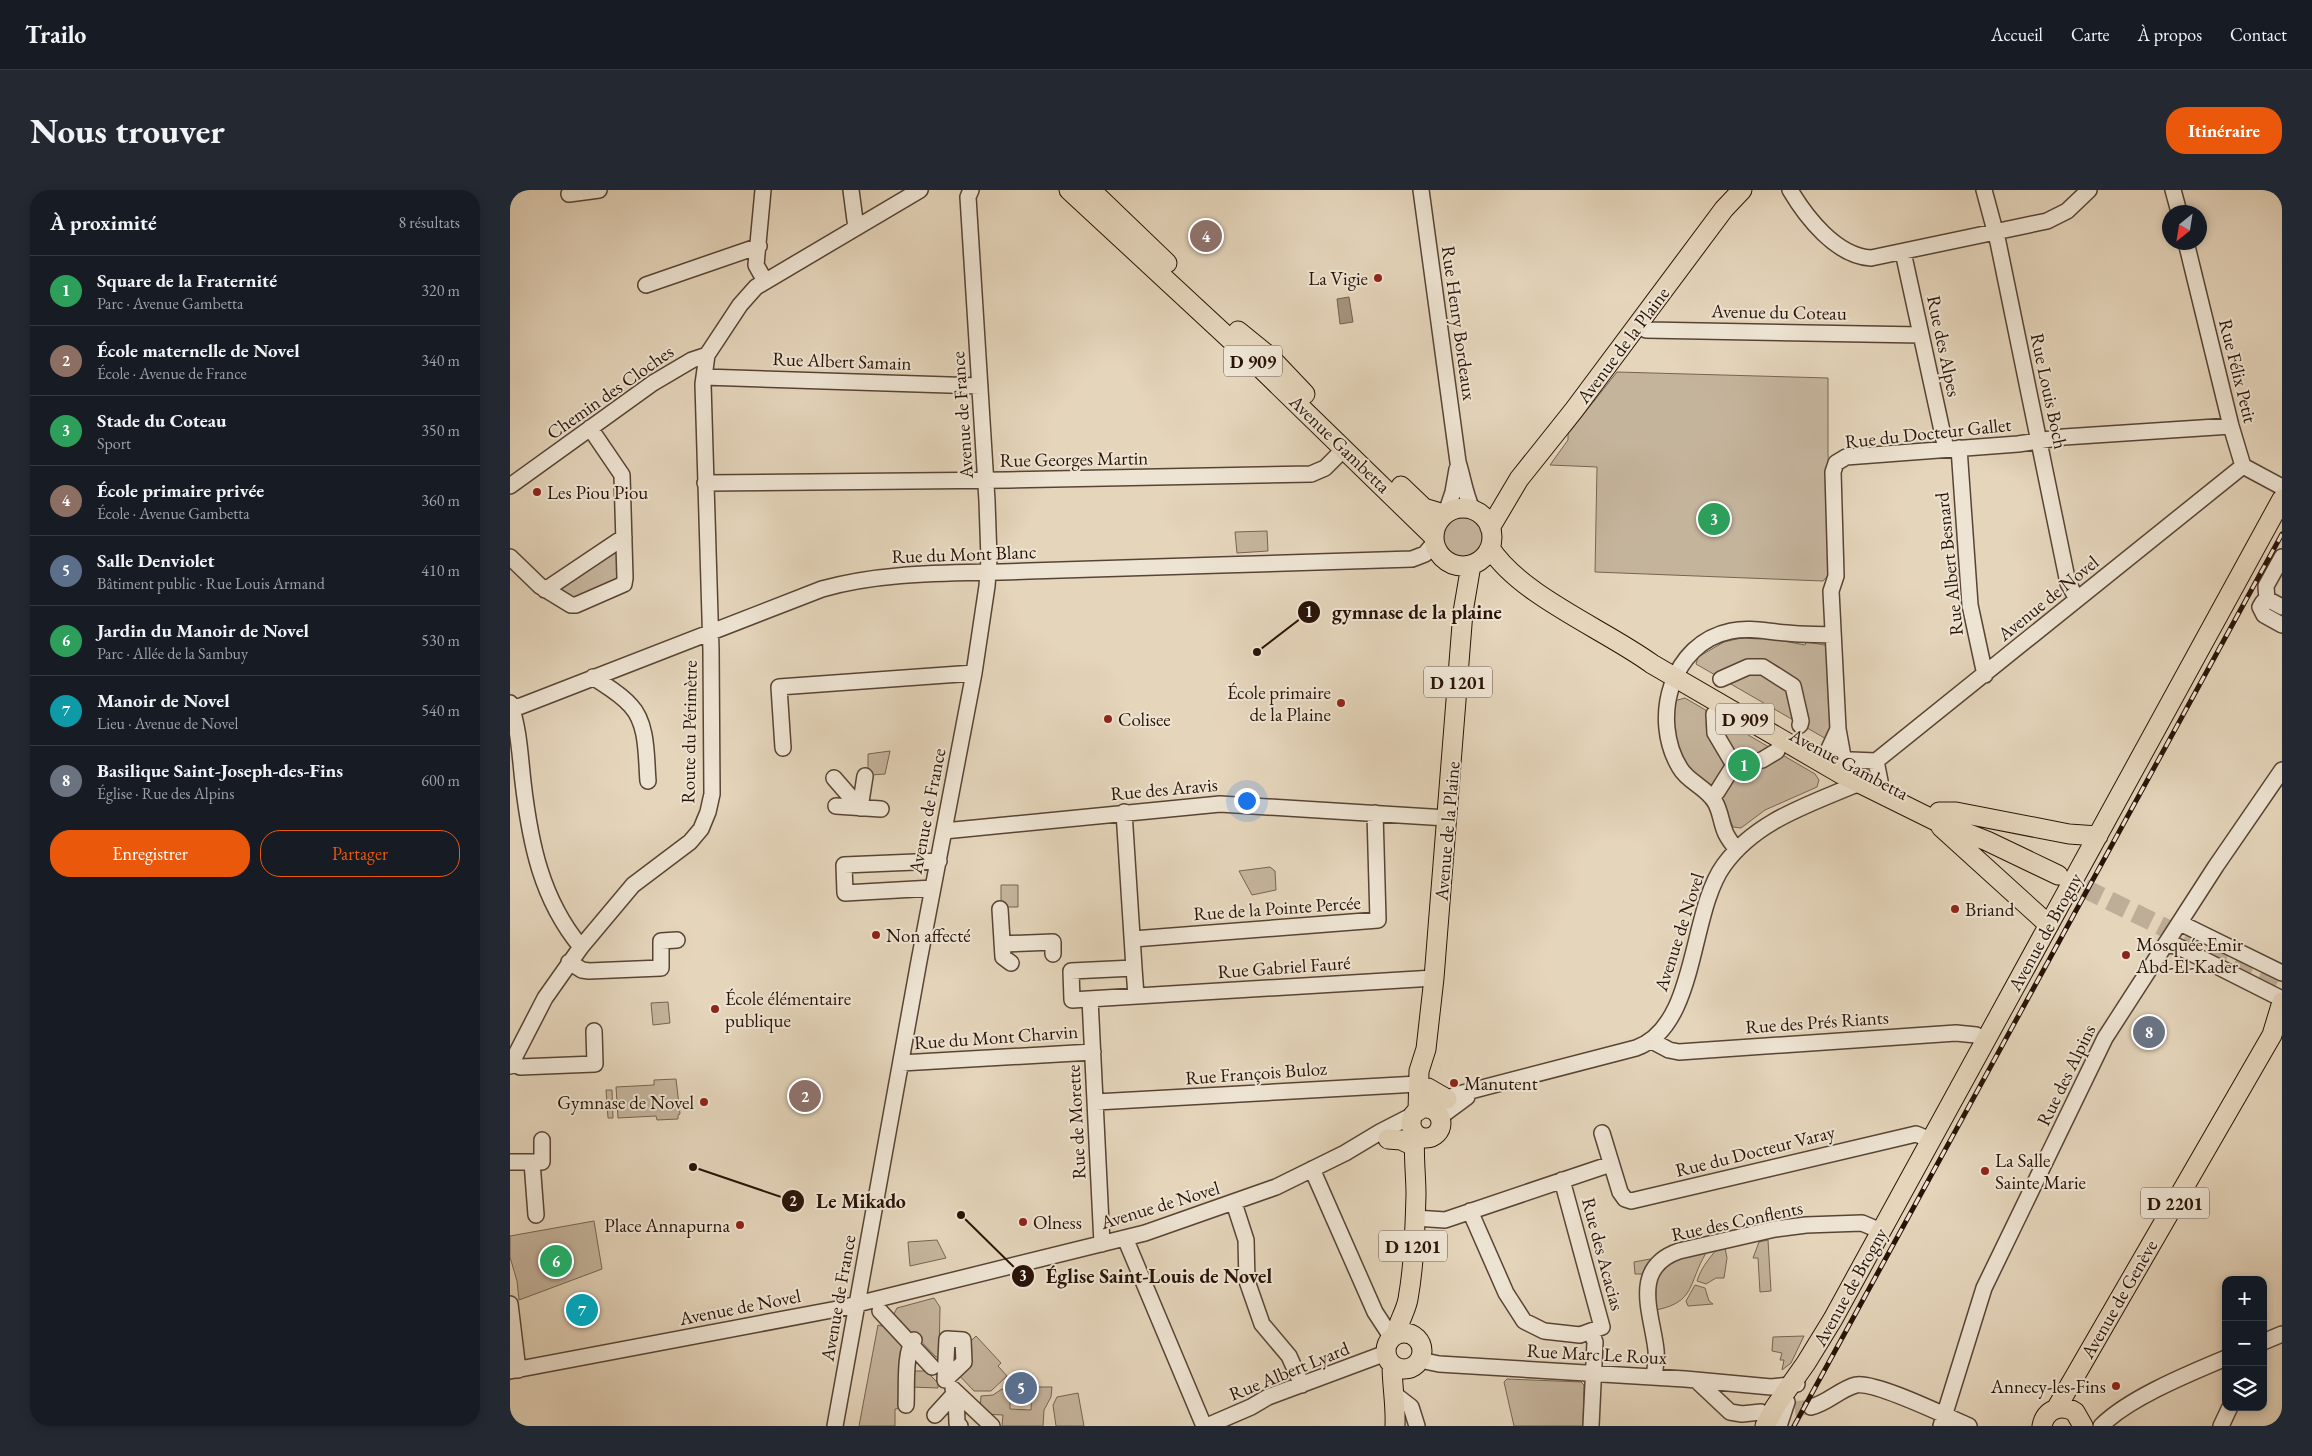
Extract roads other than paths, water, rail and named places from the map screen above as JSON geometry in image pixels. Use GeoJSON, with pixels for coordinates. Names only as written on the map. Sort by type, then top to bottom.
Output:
{"type":"FeatureCollection","features":[{"type":"Feature","properties":{"kind":"main road","name":"Avenue Gambetta"},"geometry":{"type":"LineString","coordinates":[[1069,190],[1124,242],[1163,275],[1344,449],[1434,540]]}},
{"type":"Feature","properties":{"kind":"main road","name":"Avenue Gambetta"},"geometry":{"type":"LineString","coordinates":[[1091,190],[1232,324],[1269,356],[1304,393],[1418,504],[1424,508],[1445,514]]}},
{"type":"Feature","properties":{"kind":"main road","name":"Avenue de la Plaine"},"geometry":{"type":"LineString","coordinates":[[1724,209],[1733,190]]}},
{"type":"Feature","properties":{"kind":"main road","name":"Avenue de la Plaine"},"geometry":{"type":"LineString","coordinates":[[1490,528],[1519,479],[1724,209],[1742,190]]}},
{"type":"Feature","properties":{"kind":"main road","name":"Avenue de la Plaine"},"geometry":{"type":"LineString","coordinates":[[1474,510],[1519,479]]}},
{"type":"Feature","properties":{"kind":"main road","name":"Avenue de Brogny"},"geometry":{"type":"LineString","coordinates":[[1779,1426],[1775,1401],[1806,1363],[1881,1232],[2282,499]]}},
{"type":"Feature","properties":{"kind":"main road"},"geometry":{"type":"LineString","coordinates":[[1461,508],[1474,510],[1483,516],[1490,528],[1492,540],[1490,548],[1482,558],[1473,564],[1454,565],[1444,560],[1434,540],[1436,526],[1445,514],[1461,508]]}},
{"type":"Feature","properties":{"kind":"main road","name":"Avenue Gambetta"},"geometry":{"type":"LineString","coordinates":[[1490,548],[1504,568],[1539,594],[1632,649],[1943,815],[1986,841],[2058,875]]}},
{"type":"Feature","properties":{"kind":"main road","name":"Avenue de la Plaine"},"geometry":{"type":"LineString","coordinates":[[1444,560],[1457,585],[1463,612]]}},
{"type":"Feature","properties":{"kind":"main road","name":"Avenue Gambetta"},"geometry":{"type":"LineString","coordinates":[[1473,564],[1539,594]]}},
{"type":"Feature","properties":{"kind":"main road","name":"Avenue de la Plaine"},"geometry":{"type":"LineString","coordinates":[[1399,1353],[1406,1333],[1419,1341],[1408,1301],[1422,1123],[1423,1086],[1419,1071],[1426,1049],[1434,978],[1463,612],[1473,564]]}},
{"type":"Feature","properties":{"kind":"main road","name":"Avenue Gambetta"},"geometry":{"type":"LineString","coordinates":[[1677,673],[1860,784],[1943,815]]}},
{"type":"Feature","properties":{"kind":"main road"},"geometry":{"type":"LineString","coordinates":[[2050,925],[1949,836],[1943,815],[2069,834],[2098,836]]}},
{"type":"Feature","properties":{"kind":"main road"},"geometry":{"type":"LineString","coordinates":[[2069,834],[2078,842],[2086,857]]}},
{"type":"Feature","properties":{"kind":"main road","name":"Avenue de Genève"},"geometry":{"type":"LineString","coordinates":[[2072,1415],[2071,1382],[2277,1029],[2282,1002]]}},
{"type":"Feature","properties":{"kind":"main road"},"geometry":{"type":"LineString","coordinates":[[1423,1086],[1447,1099]]}},
{"type":"Feature","properties":{"kind":"main road"},"geometry":{"type":"LineString","coordinates":[[1388,1139],[1401,1140],[1422,1123]]}},
{"type":"Feature","properties":{"kind":"main road","name":"Avenue de la Plaine"},"geometry":{"type":"LineString","coordinates":[[1396,1407],[1400,1318],[1408,1301]]}},
{"type":"Feature","properties":{"kind":"main road"},"geometry":{"type":"LineString","coordinates":[[2042,1426],[2046,1416],[2072,1415]]}},
{"type":"Feature","properties":{"kind":"street"},"geometry":{"type":"LineString","coordinates":[[569,194],[599,190]]}},
{"type":"Feature","properties":{"kind":"street"},"geometry":{"type":"LineString","coordinates":[[763,190],[756,265],[765,281]]}},
{"type":"Feature","properties":{"kind":"street"},"geometry":{"type":"LineString","coordinates":[[851,190],[856,228]]}},
{"type":"Feature","properties":{"kind":"street"},"geometry":{"type":"LineString","coordinates":[[707,356],[745,298],[765,281],[920,190]]}},
{"type":"Feature","properties":{"kind":"street","name":"Rue Henry Bordeaux"},"geometry":{"type":"LineString","coordinates":[[1421,190],[1458,462],[1466,496],[1474,510]]}},
{"type":"Feature","properties":{"kind":"street"},"geometry":{"type":"LineString","coordinates":[[1790,190],[1820,228],[1834,242],[1852,254],[1871,258],[1996,233],[2053,219],[2072,207],[2089,190]]}},
{"type":"Feature","properties":{"kind":"street","name":"Rue Louis Boch"},"geometry":{"type":"LineString","coordinates":[[1984,190],[1996,233],[2068,583],[2077,600]]}},
{"type":"Feature","properties":{"kind":"street"},"geometry":{"type":"LineString","coordinates":[[2173,190],[2177,205]]}},
{"type":"Feature","properties":{"kind":"street","name":"Avenue de France"},"geometry":{"type":"LineString","coordinates":[[835,1426],[856,1304],[974,674],[988,572],[986,480],[968,192]]}},
{"type":"Feature","properties":{"kind":"street"},"geometry":{"type":"LineString","coordinates":[[646,284],[759,246]]}},
{"type":"Feature","properties":{"kind":"street","name":"Rue Félix Petit"},"geometry":{"type":"LineString","coordinates":[[2188,250],[2231,426],[2243,466]]}},
{"type":"Feature","properties":{"kind":"street","name":"Rue des Alpes"},"geometry":{"type":"LineString","coordinates":[[1903,252],[1921,335],[1952,448]]}},
{"type":"Feature","properties":{"kind":"street","name":"Avenue du Coteau"},"geometry":{"type":"LineString","coordinates":[[1638,324],[1646,330],[1921,335]]}},
{"type":"Feature","properties":{"kind":"street","name":"Route du Périmètre"},"geometry":{"type":"LineString","coordinates":[[511,1064],[545,998],[581,946],[624,894],[645,875],[684,848],[696,836],[705,821],[712,794],[710,633],[705,482],[704,377],[707,356]]}},
{"type":"Feature","properties":{"kind":"street","name":"Chemin des Cloches"},"geometry":{"type":"LineString","coordinates":[[510,486],[653,383],[692,360],[707,356]]}},
{"type":"Feature","properties":{"kind":"street","name":"Rue Albert Samain"},"geometry":{"type":"LineString","coordinates":[[704,377],[980,386]]}},
{"type":"Feature","properties":{"kind":"street","name":"Rue du Docteur Gallet"},"geometry":{"type":"LineString","coordinates":[[1844,762],[1838,729],[1831,591],[1836,576],[1833,472],[1836,463],[1846,457],[2039,441],[2064,437],[2231,426]]}},
{"type":"Feature","properties":{"kind":"street"},"geometry":{"type":"LineString","coordinates":[[510,557],[545,590],[574,605],[621,586],[625,578],[622,475],[590,428]]}},
{"type":"Feature","properties":{"kind":"street","name":"Rue Albert Besnard"},"geometry":{"type":"LineString","coordinates":[[1952,448],[1970,605],[1985,675]]}},
{"type":"Feature","properties":{"kind":"street","name":"Rue Georges Martin"},"geometry":{"type":"LineString","coordinates":[[705,482],[986,480],[1311,474],[1325,468],[1344,449]]}},
{"type":"Feature","properties":{"kind":"street","name":"Rue Henry Bordeaux"},"geometry":{"type":"LineString","coordinates":[[1445,514],[1453,492],[1458,462]]}},
{"type":"Feature","properties":{"kind":"street"},"geometry":{"type":"LineString","coordinates":[[2243,466],[2282,487]]}},
{"type":"Feature","properties":{"kind":"street","name":"Avenue de Novel"},"geometry":{"type":"LineString","coordinates":[[1876,761],[2243,466]]}},
{"type":"Feature","properties":{"kind":"street"},"geometry":{"type":"LineString","coordinates":[[545,590],[624,536]]}},
{"type":"Feature","properties":{"kind":"street","name":"Rue du Mont Blanc"},"geometry":{"type":"LineString","coordinates":[[511,706],[710,633],[822,589],[853,581],[883,576],[1412,559],[1424,554],[1434,540]]}},
{"type":"Feature","properties":{"kind":"street"},"geometry":{"type":"LineString","coordinates":[[2267,601],[2266,586],[2282,557]]}},
{"type":"Feature","properties":{"kind":"street"},"geometry":{"type":"LineString","coordinates":[[2282,607],[2267,601],[2261,604],[2262,613],[2282,625]]}},
{"type":"Feature","properties":{"kind":"street"},"geometry":{"type":"LineString","coordinates":[[1737,850],[1726,834],[1716,804],[1707,792],[1683,772],[1671,748],[1666,719],[1668,696],[1677,673],[1702,644],[1716,636],[1732,631],[1762,629],[1786,633],[1833,634]]}},
{"type":"Feature","properties":{"kind":"street"},"geometry":{"type":"LineString","coordinates":[[1721,679],[1748,667],[1763,668],[1794,686],[1800,725]]}},
{"type":"Feature","properties":{"kind":"street"},"geometry":{"type":"LineString","coordinates":[[783,748],[779,687],[974,674]]}},
{"type":"Feature","properties":{"kind":"street"},"geometry":{"type":"LineString","coordinates":[[593,677],[627,702],[638,715],[645,750],[648,782]]}},
{"type":"Feature","properties":{"kind":"street"},"geometry":{"type":"LineString","coordinates":[[511,706],[517,727],[527,811],[538,868],[556,907],[581,946]]}},
{"type":"Feature","properties":{"kind":"street"},"geometry":{"type":"LineString","coordinates":[[1714,714],[1715,733],[1734,765]]}},
{"type":"Feature","properties":{"kind":"street","name":"Rue du Docteur Gallet"},"geometry":{"type":"LineString","coordinates":[[1827,753],[1838,729]]}},
{"type":"Feature","properties":{"kind":"street"},"geometry":{"type":"LineString","coordinates":[[1716,792],[1734,765],[1762,760],[1777,751]]}},
{"type":"Feature","properties":{"kind":"street"},"geometry":{"type":"LineString","coordinates":[[1844,762],[1851,760],[1876,761],[1880,781]]}},
{"type":"Feature","properties":{"kind":"street","name":"Rue des Alpins"},"geometry":{"type":"LineString","coordinates":[[1943,1421],[1984,1288],[2105,1038],[2282,770]]}},
{"type":"Feature","properties":{"kind":"street"},"geometry":{"type":"LineString","coordinates":[[860,808],[866,776]]}},
{"type":"Feature","properties":{"kind":"street"},"geometry":{"type":"LineString","coordinates":[[834,778],[860,808]]}},
{"type":"Feature","properties":{"kind":"street","name":"Avenue de Novel"},"geometry":{"type":"LineString","coordinates":[[1422,1123],[1447,1099],[1455,1095],[1474,1092],[1636,1048],[1652,1041],[1667,1023],[1684,987],[1712,886],[1724,864],[1752,835],[1772,821],[1860,784]]}},
{"type":"Feature","properties":{"kind":"street","name":"Rue des Aravis"},"geometry":{"type":"LineString","coordinates":[[944,831],[1124,812],[1233,804],[1447,818]]}},
{"type":"Feature","properties":{"kind":"street"},"geometry":{"type":"LineString","coordinates":[[836,806],[881,809]]}},
{"type":"Feature","properties":{"kind":"street"},"geometry":{"type":"LineString","coordinates":[[1124,812],[1136,996],[1072,1000],[1071,971],[1134,968]]}},
{"type":"Feature","properties":{"kind":"street","name":"Rue de la Pointe Percée"},"geometry":{"type":"LineString","coordinates":[[1133,939],[1378,920],[1375,813]]}},
{"type":"Feature","properties":{"kind":"street"},"geometry":{"type":"LineString","coordinates":[[933,888],[845,892],[844,865],[938,861]]}},
{"type":"Feature","properties":{"kind":"street"},"geometry":{"type":"LineString","coordinates":[[1000,909],[1003,957],[1011,963]]}},
{"type":"Feature","properties":{"kind":"street"},"geometry":{"type":"LineString","coordinates":[[2173,933],[2282,973]]}},
{"type":"Feature","properties":{"kind":"street"},"geometry":{"type":"LineString","coordinates":[[2173,933],[2177,946],[2282,996]]}},
{"type":"Feature","properties":{"kind":"street"},"geometry":{"type":"LineString","coordinates":[[569,962],[582,970],[589,971],[661,968],[661,941],[677,940]]}},
{"type":"Feature","properties":{"kind":"street"},"geometry":{"type":"LineString","coordinates":[[1002,944],[1053,942],[1053,954]]}},
{"type":"Feature","properties":{"kind":"street","name":"Rue Gabriel Fauré"},"geometry":{"type":"LineString","coordinates":[[1136,996],[1434,978]]}},
{"type":"Feature","properties":{"kind":"street","name":"Rue de Morette"},"geometry":{"type":"LineString","coordinates":[[1090,999],[1102,1244]]}},
{"type":"Feature","properties":{"kind":"street"},"geometry":{"type":"LineString","coordinates":[[511,1064],[520,1067],[595,1064],[594,1031]]}},
{"type":"Feature","properties":{"kind":"street","name":"Rue des Prés Riants"},"geometry":{"type":"LineString","coordinates":[[1652,1041],[1669,1050],[1679,1052],[1956,1033],[1976,1035],[1986,1040]]}},
{"type":"Feature","properties":{"kind":"street","name":"Rue du Mont Charvin"},"geometry":{"type":"LineString","coordinates":[[901,1063],[1093,1052]]}},
{"type":"Feature","properties":{"kind":"street","name":"Rue François Buloz"},"geometry":{"type":"LineString","coordinates":[[1096,1102],[1423,1086]]}},
{"type":"Feature","properties":{"kind":"street","name":"Avenue de Novel"},"geometry":{"type":"LineString","coordinates":[[514,1370],[625,1351],[856,1304],[1125,1238],[1234,1203],[1276,1187],[1345,1153],[1380,1132],[1422,1123],[1474,1092]]}},
{"type":"Feature","properties":{"kind":"street","name":"Rue du Docteur Varay"},"geometry":{"type":"LineString","coordinates":[[1602,1133],[1622,1196],[1634,1201],[1916,1134],[1931,1140]]}},
{"type":"Feature","properties":{"kind":"street","name":"Avenue de Novel"},"geometry":{"type":"LineString","coordinates":[[1345,1153],[1388,1139]]}},
{"type":"Feature","properties":{"kind":"street"},"geometry":{"type":"LineString","coordinates":[[510,1162],[542,1162],[542,1140]]}},
{"type":"Feature","properties":{"kind":"street"},"geometry":{"type":"LineString","coordinates":[[532,1162],[536,1215]]}},
{"type":"Feature","properties":{"kind":"street"},"geometry":{"type":"LineString","coordinates":[[1415,1218],[1441,1220],[1611,1164]]}},
{"type":"Feature","properties":{"kind":"street"},"geometry":{"type":"LineString","coordinates":[[1312,1169],[1375,1312],[1399,1353]]}},
{"type":"Feature","properties":{"kind":"street","name":"Rue des Acacias"},"geometry":{"type":"LineString","coordinates":[[1470,1211],[1506,1293],[1524,1320],[1544,1331],[1580,1335],[1592,1332],[1602,1327],[1562,1180]]}},
{"type":"Feature","properties":{"kind":"street"},"geometry":{"type":"LineString","coordinates":[[1234,1203],[1246,1240],[1248,1285],[1264,1328],[1289,1356],[1302,1385]]}},
{"type":"Feature","properties":{"kind":"street","name":"Rue des Conflents"},"geometry":{"type":"LineString","coordinates":[[1654,1377],[1656,1350],[1647,1286],[1652,1272],[1666,1257],[1679,1251],[1791,1226],[1862,1223],[1881,1232]]}},
{"type":"Feature","properties":{"kind":"street"},"geometry":{"type":"LineString","coordinates":[[1125,1238],[1205,1426]]}},
{"type":"Feature","properties":{"kind":"street"},"geometry":{"type":"LineString","coordinates":[[510,1304],[514,1370]]}},
{"type":"Feature","properties":{"kind":"street"},"geometry":{"type":"LineString","coordinates":[[880,1311],[912,1342],[937,1372],[968,1396],[992,1426]]}},
{"type":"Feature","properties":{"kind":"street","name":"Rue des Acacias"},"geometry":{"type":"LineString","coordinates":[[1591,1426],[1595,1342],[1592,1332]]}},
{"type":"Feature","properties":{"kind":"street"},"geometry":{"type":"LineString","coordinates":[[2267,1340],[2282,1334]]}},
{"type":"Feature","properties":{"kind":"street"},"geometry":{"type":"LineString","coordinates":[[945,1337],[963,1340],[964,1362],[937,1372],[945,1337]]}},
{"type":"Feature","properties":{"kind":"street"},"geometry":{"type":"LineString","coordinates":[[906,1405],[912,1342]]}},
{"type":"Feature","properties":{"kind":"street","name":"Rue Marc Le Roux"},"geometry":{"type":"LineString","coordinates":[[1399,1353],[1439,1364],[1735,1383],[1775,1401]]}},
{"type":"Feature","properties":{"kind":"street","name":"Rue Albert Lyard"},"geometry":{"type":"LineString","coordinates":[[1205,1426],[1251,1407],[1268,1397],[1399,1353]]}},
{"type":"Feature","properties":{"kind":"street"},"geometry":{"type":"LineString","coordinates":[[2072,1415],[2105,1422],[2168,1385],[2222,1360]]}},
{"type":"Feature","properties":{"kind":"street"},"geometry":{"type":"LineString","coordinates":[[1738,1426],[1775,1401],[1786,1379],[1806,1363]]}},
{"type":"Feature","properties":{"kind":"street"},"geometry":{"type":"LineString","coordinates":[[1696,1380],[1734,1413],[1775,1401]]}},
{"type":"Feature","properties":{"kind":"street"},"geometry":{"type":"LineString","coordinates":[[1713,1381],[1724,1404]]}},
{"type":"Feature","properties":{"kind":"street"},"geometry":{"type":"LineString","coordinates":[[1724,1404],[1735,1383]]}},
{"type":"Feature","properties":{"kind":"street"},"geometry":{"type":"LineString","coordinates":[[1811,1407],[1826,1402],[1851,1387],[1862,1384],[1876,1387],[1943,1421],[1969,1426]]}},
{"type":"Feature","properties":{"kind":"street"},"geometry":{"type":"LineString","coordinates":[[935,1415],[968,1396]]}},
{"type":"Feature","properties":{"kind":"street"},"geometry":{"type":"LineString","coordinates":[[960,1426],[957,1423],[968,1396]]}},
{"type":"Feature","properties":{"kind":"street"},"geometry":{"type":"LineString","coordinates":[[1396,1407],[1411,1407],[1417,1426]]}},
{"type":"Feature","properties":{"kind":"street"},"geometry":{"type":"LineString","coordinates":[[2221,1426],[2228,1411]]}},
{"type":"Feature","properties":{"kind":"tunnel"},"geometry":{"type":"LineString","coordinates":[[2059,876],[2282,985]]}},
{"type":"Feature","properties":{"kind":"tunnel"},"geometry":{"type":"LineString","coordinates":[[1772,1411],[1811,1407]]}},
{"type":"Feature","properties":{"kind":"railway"},"geometry":{"type":"LineString","coordinates":[[1794,1426],[2282,534]]}},
{"type":"Feature","properties":{"kind":"place","name":"École primaire privée"},"geometry":{"type":"Point","coordinates":[1206,236]}},
{"type":"Feature","properties":{"kind":"place","name":"La Vigie"},"geometry":{"type":"Point","coordinates":[1378,278]}},
{"type":"Feature","properties":{"kind":"place","name":"Les Piou Piou"},"geometry":{"type":"Point","coordinates":[537,492]}},
{"type":"Feature","properties":{"kind":"place","name":"Stade du Coteau"},"geometry":{"type":"Point","coordinates":[1714,519]}},
{"type":"Feature","properties":{"kind":"place","name":"gymnase de la plaine"},"geometry":{"type":"Point","coordinates":[1257,652]}},
{"type":"Feature","properties":{"kind":"place","name":"École primaire de la Plaine"},"geometry":{"type":"Point","coordinates":[1341,703]}},
{"type":"Feature","properties":{"kind":"place","name":"Colisee"},"geometry":{"type":"Point","coordinates":[1108,719]}},
{"type":"Feature","properties":{"kind":"place","name":"Square de la Fraternité"},"geometry":{"type":"Point","coordinates":[1744,765]}},
{"type":"Feature","properties":{"kind":"place","name":"Briand"},"geometry":{"type":"Point","coordinates":[1955,909]}},
{"type":"Feature","properties":{"kind":"place","name":"Non affecté"},"geometry":{"type":"Point","coordinates":[876,935]}},
{"type":"Feature","properties":{"kind":"place","name":"Mosquée Emir Abd-El-Kader"},"geometry":{"type":"Point","coordinates":[2126,955]}},
{"type":"Feature","properties":{"kind":"place","name":"École élémentaire publique"},"geometry":{"type":"Point","coordinates":[715,1009]}},
{"type":"Feature","properties":{"kind":"place","name":"Basilique Saint-Joseph-des-Fins"},"geometry":{"type":"Point","coordinates":[2149,1032]}},
{"type":"Feature","properties":{"kind":"place","name":"Manutent"},"geometry":{"type":"Point","coordinates":[1454,1083]}},
{"type":"Feature","properties":{"kind":"place","name":"École maternelle de Novel"},"geometry":{"type":"Point","coordinates":[805,1096]}},
{"type":"Feature","properties":{"kind":"place","name":"Gymnase de Novel"},"geometry":{"type":"Point","coordinates":[704,1102]}},
{"type":"Feature","properties":{"kind":"place","name":"Le Mikado"},"geometry":{"type":"Point","coordinates":[693,1167]}},
{"type":"Feature","properties":{"kind":"place","name":"La Salle Sainte Marie"},"geometry":{"type":"Point","coordinates":[1985,1171]}},
{"type":"Feature","properties":{"kind":"place","name":"Église Saint-Louis de Novel"},"geometry":{"type":"Point","coordinates":[961,1215]}},
{"type":"Feature","properties":{"kind":"place","name":"Olness"},"geometry":{"type":"Point","coordinates":[1023,1222]}},
{"type":"Feature","properties":{"kind":"place","name":"Place Annapurna"},"geometry":{"type":"Point","coordinates":[740,1225]}},
{"type":"Feature","properties":{"kind":"place","name":"Jardin du Manoir de Novel"},"geometry":{"type":"Point","coordinates":[556,1261]}},
{"type":"Feature","properties":{"kind":"place","name":"Manoir de Novel"},"geometry":{"type":"Point","coordinates":[582,1310]}},
{"type":"Feature","properties":{"kind":"place","name":"Annecy-les-Fins"},"geometry":{"type":"Point","coordinates":[2116,1386]}},
{"type":"Feature","properties":{"kind":"place","name":"Salle Denviolet"},"geometry":{"type":"Point","coordinates":[1021,1388]}}]}
